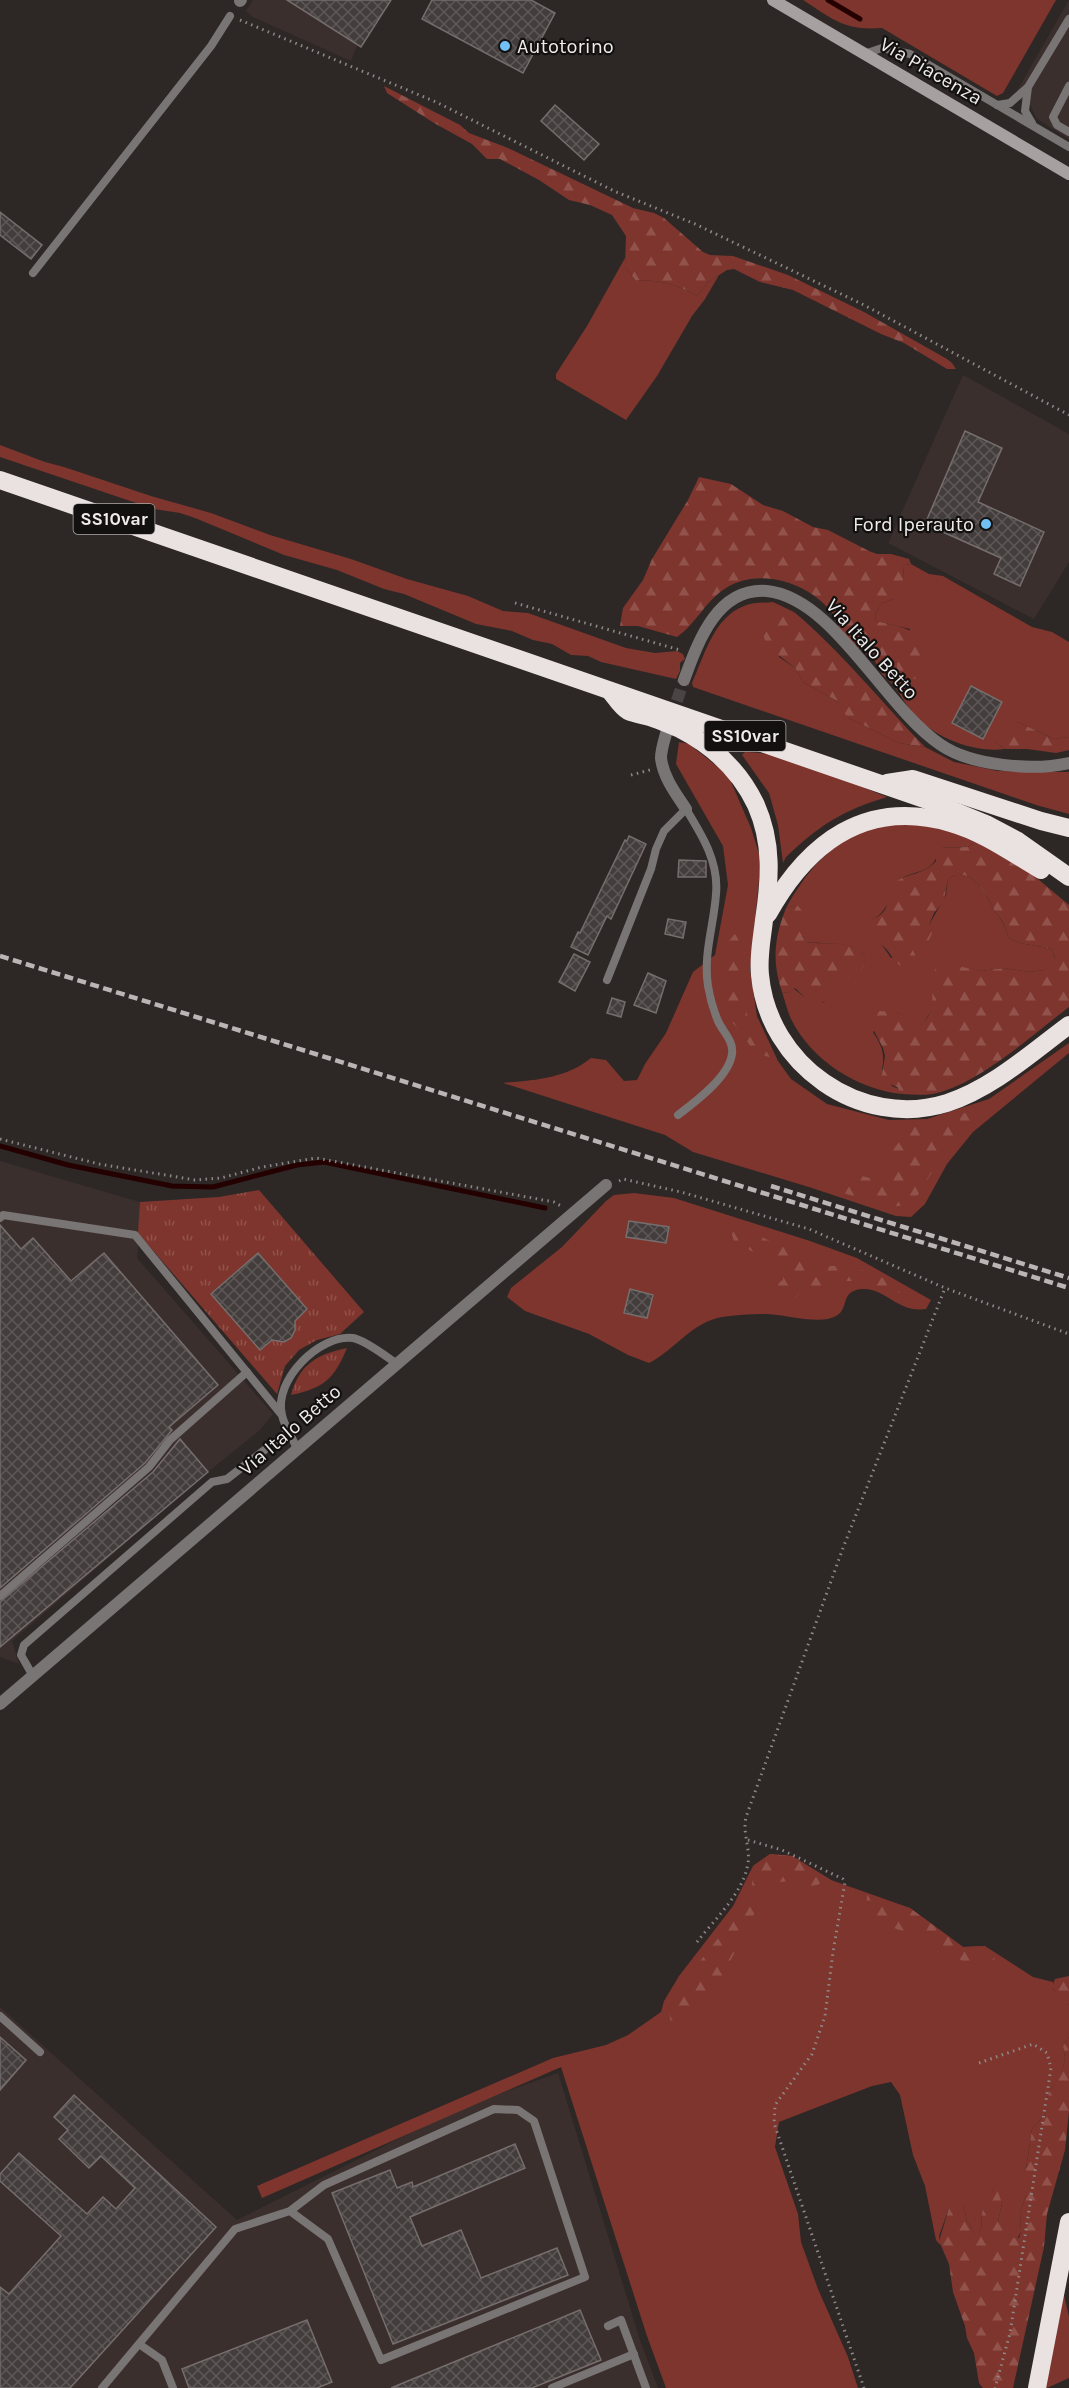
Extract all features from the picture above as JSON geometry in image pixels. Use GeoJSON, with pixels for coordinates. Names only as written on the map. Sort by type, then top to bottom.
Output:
{"type":"FeatureCollection","features":[{"type":"Feature","properties":{"kind":"highway","name":"SS10var"},"geometry":{"type":"LineString","coordinates":[[0,480],[930,801],[986,824],[1018,841],[1069,877]]}},
{"type":"Feature","properties":{"kind":"highway"},"geometry":{"type":"LineString","coordinates":[[608,690],[628,711],[651,717],[710,747],[728,763],[746,786],[765,830],[771,860],[760,944],[760,974],[764,1002],[779,1036],[797,1061],[823,1083],[860,1102],[892,1108],[924,1108],[947,1103],[983,1087],[1069,1025]]}},
{"type":"Feature","properties":{"kind":"highway"},"geometry":{"type":"LineString","coordinates":[[882,784],[913,779],[1069,828]]}},
{"type":"Feature","properties":{"kind":"highway"},"geometry":{"type":"LineString","coordinates":[[764,921],[788,882],[816,849],[836,835],[868,820],[891,817],[927,818],[953,823],[1045,872],[1069,877]]}},
{"type":"Feature","properties":{"kind":"highway"},"geometry":{"type":"LineString","coordinates":[[1037,2388],[1069,2222]]}},
{"type":"Feature","properties":{"kind":"main road","name":"Via Piacenza"},"geometry":{"type":"LineString","coordinates":[[773,0],[1069,174]]}},
{"type":"Feature","properties":{"kind":"street","name":"Via Italo Betto"},"geometry":{"type":"LineString","coordinates":[[684,680],[707,626],[722,607],[737,596],[756,590],[779,593],[801,602],[828,623],[908,717],[942,746],[961,756],[986,762],[1033,767],[1069,763]]}},
{"type":"Feature","properties":{"kind":"street"},"geometry":{"type":"LineString","coordinates":[[667,730],[661,756],[676,794],[686,809]]}},
{"type":"Feature","properties":{"kind":"street","name":"Via Italo Betto"},"geometry":{"type":"LineString","coordinates":[[0,1704],[606,1185]]}},
{"type":"Feature","properties":{"kind":"lane"},"geometry":{"type":"LineString","coordinates":[[33,273],[211,46],[230,16]]}},
{"type":"Feature","properties":{"kind":"lane"},"geometry":{"type":"LineString","coordinates":[[997,105],[1010,103],[1028,87],[1067,22]]}},
{"type":"Feature","properties":{"kind":"lane"},"geometry":{"type":"LineString","coordinates":[[864,54],[882,48],[910,54],[1069,147]]}},
{"type":"Feature","properties":{"kind":"lane"},"geometry":{"type":"LineString","coordinates":[[1069,86],[1053,117],[1057,124],[1069,132]]}},
{"type":"Feature","properties":{"kind":"lane"},"geometry":{"type":"LineString","coordinates":[[1028,87],[1025,111],[1028,118],[1042,132]]}},
{"type":"Feature","properties":{"kind":"lane"},"geometry":{"type":"LineString","coordinates":[[607,980],[664,831],[686,809],[705,840],[713,860],[717,893],[706,963],[711,1004],[731,1042],[732,1054],[729,1065],[715,1083],[678,1115]]}},
{"type":"Feature","properties":{"kind":"lane"},"geometry":{"type":"LineString","coordinates":[[0,1218],[3,1215],[135,1236],[281,1414],[297,1449]]}},
{"type":"Feature","properties":{"kind":"lane"},"geometry":{"type":"LineString","coordinates":[[281,1414],[282,1396],[296,1368],[307,1356],[331,1342],[353,1338],[398,1364]]}},
{"type":"Feature","properties":{"kind":"lane"},"geometry":{"type":"LineString","coordinates":[[0,1596],[149,1467],[170,1440],[247,1372]]}},
{"type":"Feature","properties":{"kind":"lane"},"geometry":{"type":"LineString","coordinates":[[33,1676],[21,1655],[24,1645],[212,1482],[227,1479],[289,1431]]}},
{"type":"Feature","properties":{"kind":"lane"},"geometry":{"type":"LineString","coordinates":[[0,2016],[40,2052]]}},
{"type":"Feature","properties":{"kind":"lane"},"geometry":{"type":"LineString","coordinates":[[102,2388],[235,2229],[290,2211],[324,2185],[494,2109],[518,2110],[534,2121],[585,2277],[381,2360],[327,2239],[290,2211]]}},
{"type":"Feature","properties":{"kind":"lane"},"geometry":{"type":"LineString","coordinates":[[608,2326],[621,2320],[646,2388]]}},
{"type":"Feature","properties":{"kind":"lane"},"geometry":{"type":"LineString","coordinates":[[139,2344],[162,2360],[173,2388]]}},
{"type":"Feature","properties":{"kind":"lane"},"geometry":{"type":"LineString","coordinates":[[552,2388],[634,2354]]}},
{"type":"Feature","properties":{"kind":"path"},"geometry":{"type":"LineString","coordinates":[[230,16],[436,102],[614,190],[695,224],[864,305],[1069,415]]}},
{"type":"Feature","properties":{"kind":"path"},"geometry":{"type":"LineString","coordinates":[[515,603],[694,653]]}},
{"type":"Feature","properties":{"kind":"path"},"geometry":{"type":"LineString","coordinates":[[0,1139],[99,1164],[195,1180],[221,1178],[262,1167],[316,1158],[554,1202],[573,1214]]}},
{"type":"Feature","properties":{"kind":"path"},"geometry":{"type":"LineString","coordinates":[[606,1185],[623,1179],[681,1192],[809,1229],[945,1288],[1069,1334]]}},
{"type":"Feature","properties":{"kind":"path"},"geometry":{"type":"LineString","coordinates":[[697,1942],[736,1891],[747,1869],[749,1852],[744,1833],[746,1817],[843,1548],[945,1288]]}},
{"type":"Feature","properties":{"kind":"path"},"geometry":{"type":"LineString","coordinates":[[747,1840],[790,1854],[843,1879],[844,1882],[832,1952],[825,2016],[812,2054],[775,2105],[774,2123],[864,2388]]}},
{"type":"Feature","properties":{"kind":"path"},"geometry":{"type":"LineString","coordinates":[[979,2063],[1033,2044],[1047,2053],[1051,2068],[1010,2333],[995,2388]]}},
{"type":"Feature","properties":{"kind":"shaded area"},"geometry":{"type":"Polygon","coordinates":[[[253,0],[375,0],[351,61],[253,17],[246,11],[253,0]]]}},
{"type":"Feature","properties":{"kind":"shaded area"},"geometry":{"type":"Polygon","coordinates":[[[1069,0],[1069,139],[1036,118],[1031,106],[1014,96],[1069,0]]]}},
{"type":"Feature","properties":{"kind":"shaded area"},"geometry":{"type":"Polygon","coordinates":[[[963,375],[1069,434],[1069,562],[1034,619],[888,543],[963,375]]]}},
{"type":"Feature","properties":{"kind":"shaded area"},"geometry":{"type":"Polygon","coordinates":[[[0,1161],[143,1203],[137,1258],[273,1414],[260,1430],[12,1641],[19,1664],[0,1657],[0,1161]]]}},
{"type":"Feature","properties":{"kind":"shaded area"},"geometry":{"type":"Polygon","coordinates":[[[0,2007],[237,2220],[462,2107],[558,2073],[640,2340],[658,2388],[0,2388],[0,2007]]]}},
{"type":"Feature","properties":{"kind":"green space"},"geometry":{"type":"Polygon","coordinates":[[[803,0],[1056,0],[1003,93],[997,96],[882,28],[858,28],[848,25],[831,18],[803,0]]]}},
{"type":"Feature","properties":{"kind":"green space"},"geometry":{"type":"Polygon","coordinates":[[[384,86],[460,125],[469,133],[508,148],[633,208],[664,218],[703,252],[710,255],[733,256],[788,275],[864,312],[947,359],[956,369],[947,369],[904,343],[793,290],[760,282],[734,269],[727,270],[708,282],[697,296],[668,284],[636,281],[625,267],[626,236],[612,215],[590,205],[569,200],[539,180],[500,159],[487,159],[472,144],[387,93],[384,86]]]}},
{"type":"Feature","properties":{"kind":"green space"},"geometry":{"type":"Polygon","coordinates":[[[625,258],[625,267],[636,281],[668,284],[697,296],[708,282],[719,275],[657,376],[626,420],[556,379],[556,374],[587,326],[625,258]]]}},
{"type":"Feature","properties":{"kind":"green space"},"geometry":{"type":"Polygon","coordinates":[[[0,445],[45,462],[211,513],[270,535],[468,596],[503,611],[528,613],[626,648],[655,653],[677,651],[683,654],[685,659],[680,663],[680,671],[676,679],[601,662],[588,656],[571,655],[552,644],[533,640],[512,631],[476,624],[404,594],[384,589],[337,570],[284,555],[195,518],[154,509],[0,457],[0,445]]]}},
{"type":"Feature","properties":{"kind":"green space"},"geometry":{"type":"Polygon","coordinates":[[[699,477],[731,484],[763,505],[783,511],[813,527],[828,530],[869,551],[909,559],[911,564],[904,565],[902,590],[894,599],[882,603],[875,614],[876,621],[899,626],[912,632],[916,637],[924,667],[915,679],[907,680],[897,671],[897,663],[890,659],[875,661],[853,643],[839,627],[836,618],[814,596],[786,582],[771,579],[740,582],[726,588],[712,599],[677,637],[638,626],[620,626],[623,608],[643,580],[652,559],[688,500],[699,477]]]}},
{"type":"Feature","properties":{"kind":"green space"},"geometry":{"type":"Polygon","coordinates":[[[911,564],[929,574],[943,576],[1032,627],[1052,632],[1069,642],[1069,737],[1054,739],[1018,722],[995,742],[1005,749],[980,749],[943,736],[932,730],[913,713],[894,686],[881,673],[875,661],[890,659],[897,663],[910,629],[876,621],[875,614],[882,603],[894,599],[903,578],[904,565],[911,564]]]}},
{"type":"Feature","properties":{"kind":"green space"},"geometry":{"type":"Polygon","coordinates":[[[773,602],[794,612],[779,616],[779,657],[795,668],[803,682],[837,701],[849,718],[899,743],[925,747],[954,762],[998,771],[1069,772],[1069,814],[1036,805],[693,687],[692,683],[711,638],[725,619],[734,611],[747,605],[773,602]]]}},
{"type":"Feature","properties":{"kind":"green space"},"geometry":{"type":"Polygon","coordinates":[[[794,612],[845,660],[925,747],[899,743],[849,718],[837,701],[803,682],[795,668],[767,646],[761,629],[766,616],[794,612]]]}},
{"type":"Feature","properties":{"kind":"green space"},"geometry":{"type":"Polygon","coordinates":[[[1018,722],[1054,739],[1069,737],[1069,750],[1056,753],[1005,749],[995,742],[994,739],[1003,735],[1009,725],[1018,722]]]}},
{"type":"Feature","properties":{"kind":"green space"},"geometry":{"type":"Polygon","coordinates":[[[679,742],[689,744],[728,775],[751,828],[761,860],[750,970],[757,1016],[778,1061],[791,1079],[827,1104],[889,1120],[927,1119],[989,1099],[1069,1043],[1069,1053],[973,1132],[947,1164],[925,1204],[911,1217],[896,1216],[693,1152],[665,1135],[503,1083],[560,1074],[591,1058],[606,1060],[624,1081],[637,1080],[666,1033],[693,972],[715,955],[728,885],[723,846],[676,764],[679,742]]]}},
{"type":"Feature","properties":{"kind":"green space"},"geometry":{"type":"Polygon","coordinates":[[[745,752],[800,762],[887,797],[832,820],[798,846],[783,863],[778,825],[769,793],[742,755],[745,752]]]}},
{"type":"Feature","properties":{"kind":"green space"},"geometry":{"type":"Polygon","coordinates":[[[900,823],[938,826],[978,840],[968,847],[940,848],[937,857],[929,867],[900,879],[886,907],[872,920],[882,945],[891,958],[912,948],[929,925],[946,895],[948,879],[956,875],[963,875],[970,877],[981,888],[1003,923],[1008,937],[1024,944],[1052,949],[1055,959],[1044,970],[1029,972],[1004,968],[981,971],[969,969],[933,995],[934,1006],[925,1021],[917,1022],[897,1012],[873,1032],[882,1050],[882,1070],[892,1086],[901,1090],[902,1094],[869,1086],[823,1060],[800,1034],[791,1019],[782,992],[788,993],[793,988],[803,996],[823,1003],[837,985],[863,966],[865,956],[851,947],[806,942],[802,936],[797,905],[786,908],[809,873],[827,853],[863,831],[900,823]]]}},
{"type":"Feature","properties":{"kind":"green space"},"geometry":{"type":"Polygon","coordinates":[[[978,840],[1020,864],[1069,905],[1069,1007],[1009,1054],[960,1084],[934,1094],[902,1094],[897,1087],[881,1080],[885,1056],[871,1025],[873,1017],[879,1011],[897,1012],[917,1021],[925,1021],[932,1007],[932,981],[936,968],[953,965],[981,971],[1004,968],[1029,972],[1044,970],[1055,958],[1052,949],[1024,944],[1008,937],[1003,923],[981,888],[970,877],[963,875],[956,875],[948,879],[944,901],[934,913],[929,925],[932,933],[929,940],[912,948],[920,966],[913,971],[898,964],[868,929],[872,920],[884,911],[888,890],[891,886],[902,878],[931,866],[936,861],[935,854],[940,848],[968,847],[978,840]]]}},
{"type":"Feature","properties":{"kind":"green space"},"geometry":{"type":"Polygon","coordinates":[[[797,905],[806,915],[802,936],[806,942],[843,944],[865,956],[865,962],[860,971],[837,985],[826,1000],[820,1004],[810,1002],[794,988],[788,993],[782,992],[779,980],[776,950],[779,930],[786,908],[797,905]]]}},
{"type":"Feature","properties":{"kind":"green space"},"geometry":{"type":"Polygon","coordinates":[[[738,930],[743,934],[743,963],[735,975],[734,982],[745,1000],[748,1021],[771,1050],[769,1057],[755,1053],[724,1013],[722,1005],[721,989],[729,941],[738,930]]]}},
{"type":"Feature","properties":{"kind":"green space"},"geometry":{"type":"Polygon","coordinates":[[[978,1107],[989,1107],[976,1121],[965,1126],[948,1154],[935,1167],[913,1203],[892,1207],[873,1198],[856,1197],[828,1188],[826,1185],[844,1183],[862,1176],[889,1183],[896,1171],[891,1160],[891,1152],[908,1131],[915,1127],[943,1123],[978,1107]]]}},
{"type":"Feature","properties":{"kind":"green space"},"geometry":{"type":"Polygon","coordinates":[[[259,1190],[364,1312],[340,1334],[317,1340],[299,1350],[285,1366],[277,1394],[138,1233],[140,1202],[219,1197],[259,1190]]]}},
{"type":"Feature","properties":{"kind":"green space"},"geometry":{"type":"Polygon","coordinates":[[[634,1193],[674,1198],[810,1241],[857,1258],[931,1300],[926,1309],[916,1309],[899,1304],[870,1289],[862,1289],[850,1293],[840,1313],[829,1319],[771,1314],[722,1317],[702,1324],[649,1363],[628,1355],[589,1334],[525,1311],[507,1297],[511,1288],[562,1247],[606,1201],[614,1195],[634,1193]]]}},
{"type":"Feature","properties":{"kind":"green space"},"geometry":{"type":"Polygon","coordinates":[[[730,1229],[751,1232],[780,1243],[823,1266],[843,1266],[873,1273],[911,1290],[916,1296],[915,1300],[890,1289],[854,1281],[833,1281],[824,1286],[801,1289],[796,1298],[785,1302],[775,1296],[775,1285],[783,1280],[783,1269],[734,1241],[730,1229]]]}},
{"type":"Feature","properties":{"kind":"green space"},"geometry":{"type":"Polygon","coordinates":[[[347,1348],[332,1375],[312,1389],[291,1395],[299,1375],[311,1362],[347,1348]]]}},
{"type":"Feature","properties":{"kind":"green space"},"geometry":{"type":"Polygon","coordinates":[[[770,1854],[792,1856],[831,1880],[910,1908],[963,1947],[985,1946],[1033,1977],[1053,1982],[1053,1989],[1069,2005],[1069,2037],[1063,2046],[1065,2058],[1062,2074],[1050,2090],[1046,2101],[1046,2113],[1032,2129],[1026,2169],[1026,2195],[1020,2213],[1021,2232],[1017,2239],[1011,2238],[998,2222],[1002,2203],[993,2190],[986,2201],[978,2234],[975,2234],[967,2221],[963,2206],[949,2208],[939,2236],[940,2245],[936,2240],[925,2186],[913,2155],[900,2095],[891,2082],[872,2086],[779,2122],[775,2147],[798,2214],[801,2242],[818,2289],[848,2357],[858,2388],[666,2388],[647,2336],[561,2067],[262,2198],[257,2186],[553,2058],[606,2045],[628,2035],[661,2012],[664,2001],[679,1976],[733,1906],[753,1866],[770,1854]]]}},
{"type":"Feature","properties":{"kind":"green space"},"geometry":{"type":"Polygon","coordinates":[[[770,1854],[792,1856],[831,1880],[811,1887],[790,1881],[769,1883],[758,1902],[751,1923],[719,1981],[671,2023],[667,2003],[731,1922],[752,1887],[753,1866],[770,1854]]]}},
{"type":"Feature","properties":{"kind":"green space"},"geometry":{"type":"Polygon","coordinates":[[[867,1895],[910,1908],[963,1947],[985,1946],[995,1959],[975,1968],[922,1938],[883,1924],[866,1914],[867,1895]]]}},
{"type":"Feature","properties":{"kind":"green space"},"geometry":{"type":"Polygon","coordinates":[[[1069,1976],[1069,2005],[1052,1987],[1055,1979],[1069,1976]]]}},
{"type":"Feature","properties":{"kind":"green space"},"geometry":{"type":"Polygon","coordinates":[[[1069,2037],[1069,2111],[1065,2150],[1047,2214],[1044,2247],[1013,2388],[983,2388],[979,2383],[974,2353],[953,2292],[949,2264],[939,2241],[949,2208],[958,2205],[963,2206],[967,2221],[975,2234],[978,2234],[984,2207],[996,2187],[1002,2203],[998,2222],[1003,2225],[1011,2238],[1019,2238],[1020,2213],[1026,2195],[1026,2169],[1032,2129],[1046,2113],[1046,2101],[1050,2090],[1062,2073],[1065,2058],[1063,2046],[1069,2037]]]}},
{"type":"Feature","properties":{"kind":"green space"},"geometry":{"type":"Polygon","coordinates":[[[1064,2295],[1069,2317],[1069,2378],[1042,2388],[1064,2295]]]}},
{"type":"Feature","properties":{"kind":"building"},"geometry":{"type":"Polygon","coordinates":[[[287,0],[391,0],[361,47],[287,0]]]}},
{"type":"Feature","properties":{"kind":"building","name":"Autotorino"},"geometry":{"type":"Polygon","coordinates":[[[432,0],[531,0],[555,13],[523,73],[422,19],[432,0]]]}},
{"type":"Feature","properties":{"kind":"building"},"geometry":{"type":"Polygon","coordinates":[[[555,105],[599,144],[584,160],[541,121],[555,105]]]}},
{"type":"Feature","properties":{"kind":"building"},"geometry":{"type":"Polygon","coordinates":[[[0,212],[42,245],[31,259],[0,235],[0,212]]]}},
{"type":"Feature","properties":{"kind":"building"},"geometry":{"type":"Polygon","coordinates":[[[965,431],[1002,448],[978,502],[1044,532],[1020,586],[994,574],[1001,558],[925,524],[965,431]]]}},
{"type":"Feature","properties":{"kind":"building"},"geometry":{"type":"Polygon","coordinates":[[[971,686],[1002,702],[983,739],[952,723],[971,686]]]}},
{"type":"Feature","properties":{"kind":"building"},"geometry":{"type":"Polygon","coordinates":[[[629,836],[646,844],[611,919],[607,916],[588,955],[571,947],[629,836]]]}},
{"type":"Feature","properties":{"kind":"building"},"geometry":{"type":"Polygon","coordinates":[[[679,860],[706,861],[706,877],[678,877],[679,860]]]}},
{"type":"Feature","properties":{"kind":"building"},"geometry":{"type":"Polygon","coordinates":[[[668,919],[686,922],[683,938],[665,934],[668,919]]]}},
{"type":"Feature","properties":{"kind":"building"},"geometry":{"type":"Polygon","coordinates":[[[574,954],[590,962],[575,991],[559,982],[574,954]]]}},
{"type":"Feature","properties":{"kind":"building"},"geometry":{"type":"Polygon","coordinates":[[[648,973],[666,981],[656,1013],[634,1005],[648,973]]]}},
{"type":"Feature","properties":{"kind":"building"},"geometry":{"type":"Polygon","coordinates":[[[612,998],[625,1002],[621,1017],[607,1013],[612,998]]]}},
{"type":"Feature","properties":{"kind":"building"},"geometry":{"type":"Polygon","coordinates":[[[629,1221],[669,1227],[666,1243],[626,1237],[629,1221]]]}},
{"type":"Feature","properties":{"kind":"building"},"geometry":{"type":"Polygon","coordinates":[[[0,1225],[21,1249],[33,1238],[71,1281],[104,1253],[218,1385],[169,1427],[172,1430],[145,1463],[0,1588],[0,1225]]]}},
{"type":"Feature","properties":{"kind":"building"},"geometry":{"type":"Polygon","coordinates":[[[258,1253],[307,1309],[295,1321],[295,1330],[291,1338],[284,1342],[272,1340],[260,1350],[211,1294],[258,1253]]]}},
{"type":"Feature","properties":{"kind":"building"},"geometry":{"type":"Polygon","coordinates":[[[630,1289],[653,1295],[647,1318],[624,1313],[630,1289]]]}},
{"type":"Feature","properties":{"kind":"building"},"geometry":{"type":"Polygon","coordinates":[[[180,1439],[208,1472],[0,1647],[0,1602],[153,1472],[180,1439]]]}},
{"type":"Feature","properties":{"kind":"building"},"geometry":{"type":"Polygon","coordinates":[[[0,2037],[26,2060],[0,2090],[0,2037]]]}},
{"type":"Feature","properties":{"kind":"building"},"geometry":{"type":"Polygon","coordinates":[[[74,2095],[216,2227],[70,2388],[0,2388],[0,2287],[9,2294],[61,2236],[0,2181],[0,2174],[19,2153],[87,2214],[103,2197],[116,2209],[135,2188],[101,2156],[89,2168],[59,2139],[68,2130],[54,2117],[74,2095]]]}},
{"type":"Feature","properties":{"kind":"building"},"geometry":{"type":"Polygon","coordinates":[[[515,2144],[525,2168],[410,2217],[422,2246],[461,2230],[481,2278],[557,2248],[568,2275],[393,2344],[332,2193],[390,2170],[397,2188],[412,2182],[413,2187],[515,2144]]]}},
{"type":"Feature","properties":{"kind":"building"},"geometry":{"type":"Polygon","coordinates":[[[580,2310],[601,2360],[532,2388],[391,2388],[580,2310]]]}},
{"type":"Feature","properties":{"kind":"building"},"geometry":{"type":"Polygon","coordinates":[[[307,2320],[332,2382],[317,2388],[189,2388],[182,2369],[307,2320]]]}},
{"type":"Feature","properties":{"kind":"waterway"},"geometry":{"type":"LineString","coordinates":[[828,0],[860,19]]}},
{"type":"Feature","properties":{"kind":"waterway"},"geometry":{"type":"LineString","coordinates":[[0,1146],[68,1165],[172,1186],[213,1187],[297,1165],[324,1162],[545,1208]]}},
{"type":"Feature","properties":{"kind":"tunnel"},"geometry":{"type":"LineString","coordinates":[[671,718],[684,680]]}},
{"type":"Feature","properties":{"kind":"railway"},"geometry":{"type":"LineString","coordinates":[[0,956],[1069,1288]]}},
{"type":"Feature","properties":{"kind":"railway"},"geometry":{"type":"LineString","coordinates":[[771,1186],[1069,1278]]}},
{"type":"Feature","properties":{"kind":"place","name":"Autotorino"},"geometry":{"type":"Point","coordinates":[505,46]}},
{"type":"Feature","properties":{"kind":"place","name":"Ford Iperauto"},"geometry":{"type":"Point","coordinates":[986,524]}}]}
